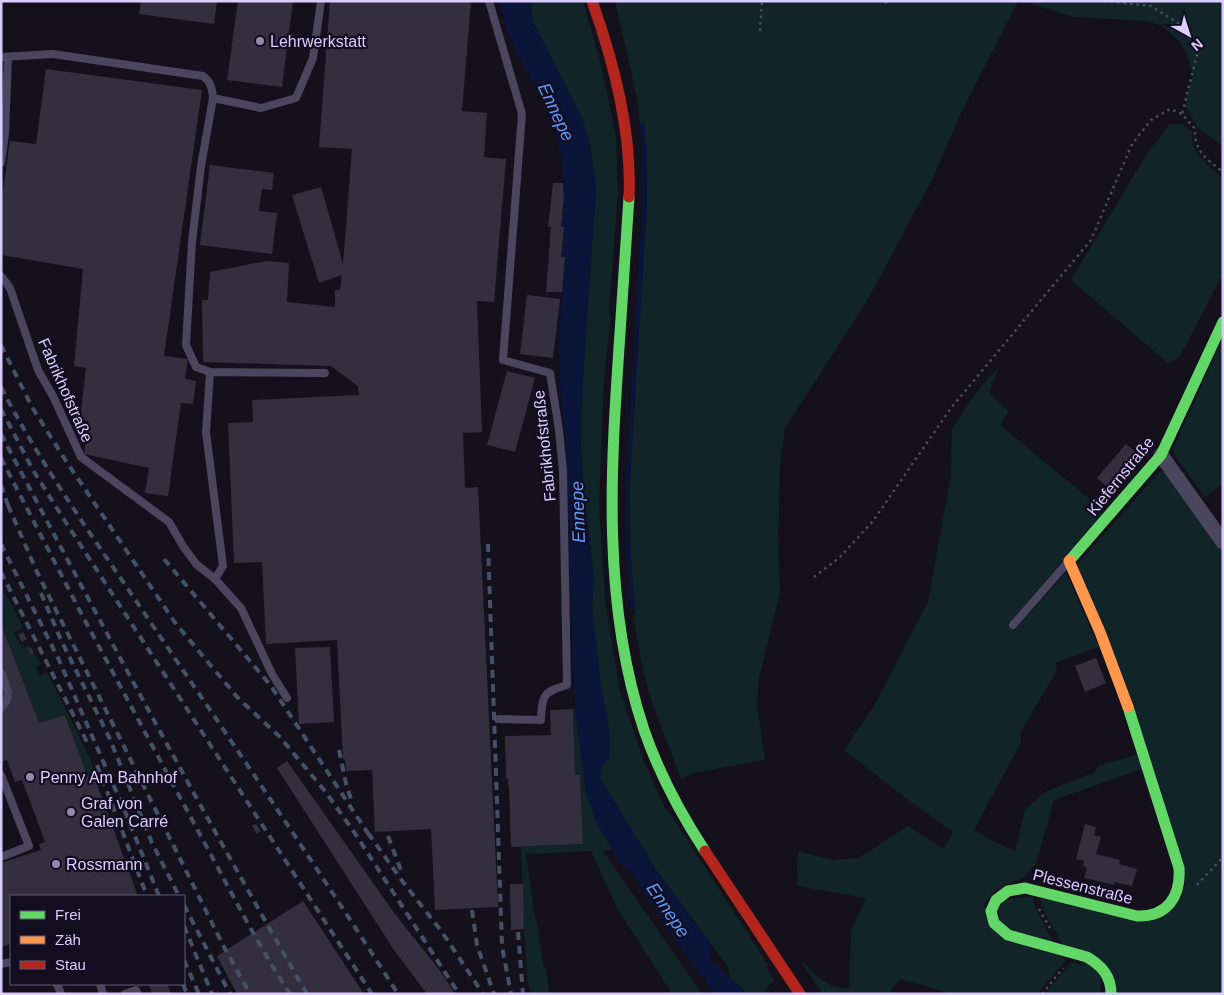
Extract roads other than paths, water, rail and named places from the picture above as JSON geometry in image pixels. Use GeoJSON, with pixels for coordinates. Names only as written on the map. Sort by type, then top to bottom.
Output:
{"type":"FeatureCollection","features":[{"type":"Feature","properties":{"kind":"main road"},"geometry":{"type":"LineString","coordinates":[[592,1],[606,37],[619,88],[629,163],[629,200],[612,463],[612,541],[615,585],[627,668],[639,714],[662,773],[677,805],[800,994]]}},
{"type":"Feature","properties":{"kind":"main road","name":"Kiefernstraße"},"geometry":{"type":"LineString","coordinates":[[1069,561],[1161,455],[1223,322]]}},
{"type":"Feature","properties":{"kind":"main road","name":"Plessenstraße"},"geometry":{"type":"LineString","coordinates":[[1069,561],[1100,632],[1128,707],[1179,868],[1180,884],[1174,900],[1161,911],[1144,916],[1124,914],[1025,888],[1014,888],[996,898],[991,911],[994,923],[1002,930],[1018,938],[1087,957],[1106,971],[1110,980],[1111,994]]}},
{"type":"Feature","properties":{"kind":"street"},"geometry":{"type":"LineString","coordinates":[[1161,455],[1223,542]]}},
{"type":"Feature","properties":{"kind":"lane"},"geometry":{"type":"LineString","coordinates":[[213,98],[261,108],[296,98],[313,58],[321,1]]}},
{"type":"Feature","properties":{"kind":"lane","name":"Fabrikhofstraße"},"geometry":{"type":"LineString","coordinates":[[489,1],[522,114],[503,360],[550,373],[563,471],[567,685],[550,690],[541,702],[541,720],[498,719]]}},
{"type":"Feature","properties":{"kind":"lane"},"geometry":{"type":"LineString","coordinates":[[1,163],[5,134],[4,57],[53,54],[203,76],[209,80],[213,98],[201,166],[192,242],[186,345],[196,367],[210,372],[325,373]]}},
{"type":"Feature","properties":{"kind":"lane","name":"Fabrikhofstraße"},"geometry":{"type":"LineString","coordinates":[[1,276],[10,288],[38,370],[53,396],[80,457],[169,522],[196,564],[215,580],[241,608],[272,674],[287,698]]}},
{"type":"Feature","properties":{"kind":"lane"},"geometry":{"type":"LineString","coordinates":[[210,372],[206,432],[223,566],[215,580]]}},
{"type":"Feature","properties":{"kind":"lane","name":"Kiefernstraße"},"geometry":{"type":"LineString","coordinates":[[1012,626],[1069,561]]}},
{"type":"Feature","properties":{"kind":"lane"},"geometry":{"type":"LineString","coordinates":[[1,673],[9,694],[7,701],[1,708]]}},
{"type":"Feature","properties":{"kind":"lane"},"geometry":{"type":"LineString","coordinates":[[1,774],[29,846],[1,857]]}},
{"type":"Feature","properties":{"kind":"lane"},"geometry":{"type":"LineString","coordinates":[[125,994],[136,990],[138,994]]}},
{"type":"Feature","properties":{"kind":"water","name":"Ennepe"},"geometry":{"type":"Polygon","coordinates":[[[499,1],[531,1],[533,22],[582,118],[590,145],[596,188],[582,392],[581,442],[583,487],[594,578],[592,607],[600,679],[610,734],[610,757],[602,766],[601,780],[657,871],[710,942],[710,960],[748,994],[714,994],[705,979],[686,956],[629,869],[617,860],[597,824],[586,792],[575,709],[565,435],[559,369],[561,302],[565,258],[561,257],[564,228],[561,227],[564,200],[563,168],[553,122],[515,49],[503,18],[499,1]]]}},
{"type":"Feature","properties":{"kind":"waterway"},"geometry":{"type":"LineString","coordinates":[[633,608],[628,552],[627,493],[645,201],[642,124]]}},
{"type":"Feature","properties":{"kind":"railway"},"geometry":{"type":"LineString","coordinates":[[1,345],[32,407],[64,458],[176,624],[238,698],[279,736],[325,791],[354,832],[459,994]]}},
{"type":"Feature","properties":{"kind":"railway"},"geometry":{"type":"LineString","coordinates":[[1,387],[36,449],[74,509],[277,809],[398,994]]}},
{"type":"Feature","properties":{"kind":"railway"},"geometry":{"type":"LineString","coordinates":[[1,409],[33,470],[65,521],[372,994]]}},
{"type":"Feature","properties":{"kind":"railway"},"geometry":{"type":"LineString","coordinates":[[1,434],[151,716],[307,994]]}},
{"type":"Feature","properties":{"kind":"railway"},"geometry":{"type":"LineString","coordinates":[[1,458],[82,615],[247,922],[290,994]]}},
{"type":"Feature","properties":{"kind":"railway"},"geometry":{"type":"LineString","coordinates":[[1,485],[10,511]]}},
{"type":"Feature","properties":{"kind":"railway"},"geometry":{"type":"LineString","coordinates":[[8,505],[37,572],[224,947],[250,994]]}},
{"type":"Feature","properties":{"kind":"railway"},"geometry":{"type":"LineString","coordinates":[[1,544],[59,660],[126,814],[159,895]]}},
{"type":"Feature","properties":{"kind":"railway"},"geometry":{"type":"LineString","coordinates":[[488,544],[502,946],[511,994]]}},
{"type":"Feature","properties":{"kind":"railway"},"geometry":{"type":"LineString","coordinates":[[164,559],[271,686],[371,838]]}},
{"type":"Feature","properties":{"kind":"railway"},"geometry":{"type":"LineString","coordinates":[[1,572],[88,744]]}},
{"type":"Feature","properties":{"kind":"railway"},"geometry":{"type":"LineString","coordinates":[[41,593],[61,640],[109,737],[152,843],[178,895]]}},
{"type":"Feature","properties":{"kind":"railway"},"geometry":{"type":"LineString","coordinates":[[339,750],[352,802]]}},
{"type":"Feature","properties":{"kind":"railway"},"geometry":{"type":"LineString","coordinates":[[97,765],[147,895]]}},
{"type":"Feature","properties":{"kind":"railway"},"geometry":{"type":"LineString","coordinates":[[368,833],[442,932],[483,994]]}},
{"type":"Feature","properties":{"kind":"railway"},"geometry":{"type":"LineString","coordinates":[[388,836],[402,873]]}},
{"type":"Feature","properties":{"kind":"railway"},"geometry":{"type":"LineString","coordinates":[[185,907],[230,994]]}},
{"type":"Feature","properties":{"kind":"railway"},"geometry":{"type":"LineString","coordinates":[[472,910],[477,945],[494,994]]}},
{"type":"Feature","properties":{"kind":"railway"},"geometry":{"type":"LineString","coordinates":[[185,928],[212,994]]}},
{"type":"Feature","properties":{"kind":"railway"},"geometry":{"type":"LineString","coordinates":[[518,932],[523,994]]}},
{"type":"Feature","properties":{"kind":"railway"},"geometry":{"type":"LineString","coordinates":[[185,962],[199,994]]}},
{"type":"Feature","properties":{"kind":"railway"},"geometry":{"type":"LineString","coordinates":[[183,985],[187,994]]}},
{"type":"Feature","properties":{"kind":"place","name":"Lehrwerkstatt"},"geometry":{"type":"Point","coordinates":[260,41]}},
{"type":"Feature","properties":{"kind":"place","name":"Penny Am Bahnhof"},"geometry":{"type":"Point","coordinates":[30,777]}},
{"type":"Feature","properties":{"kind":"place","name":"Graf von Galen Carré"},"geometry":{"type":"Point","coordinates":[71,812]}},
{"type":"Feature","properties":{"kind":"place","name":"Rossmann"},"geometry":{"type":"Point","coordinates":[56,864]}}]}
